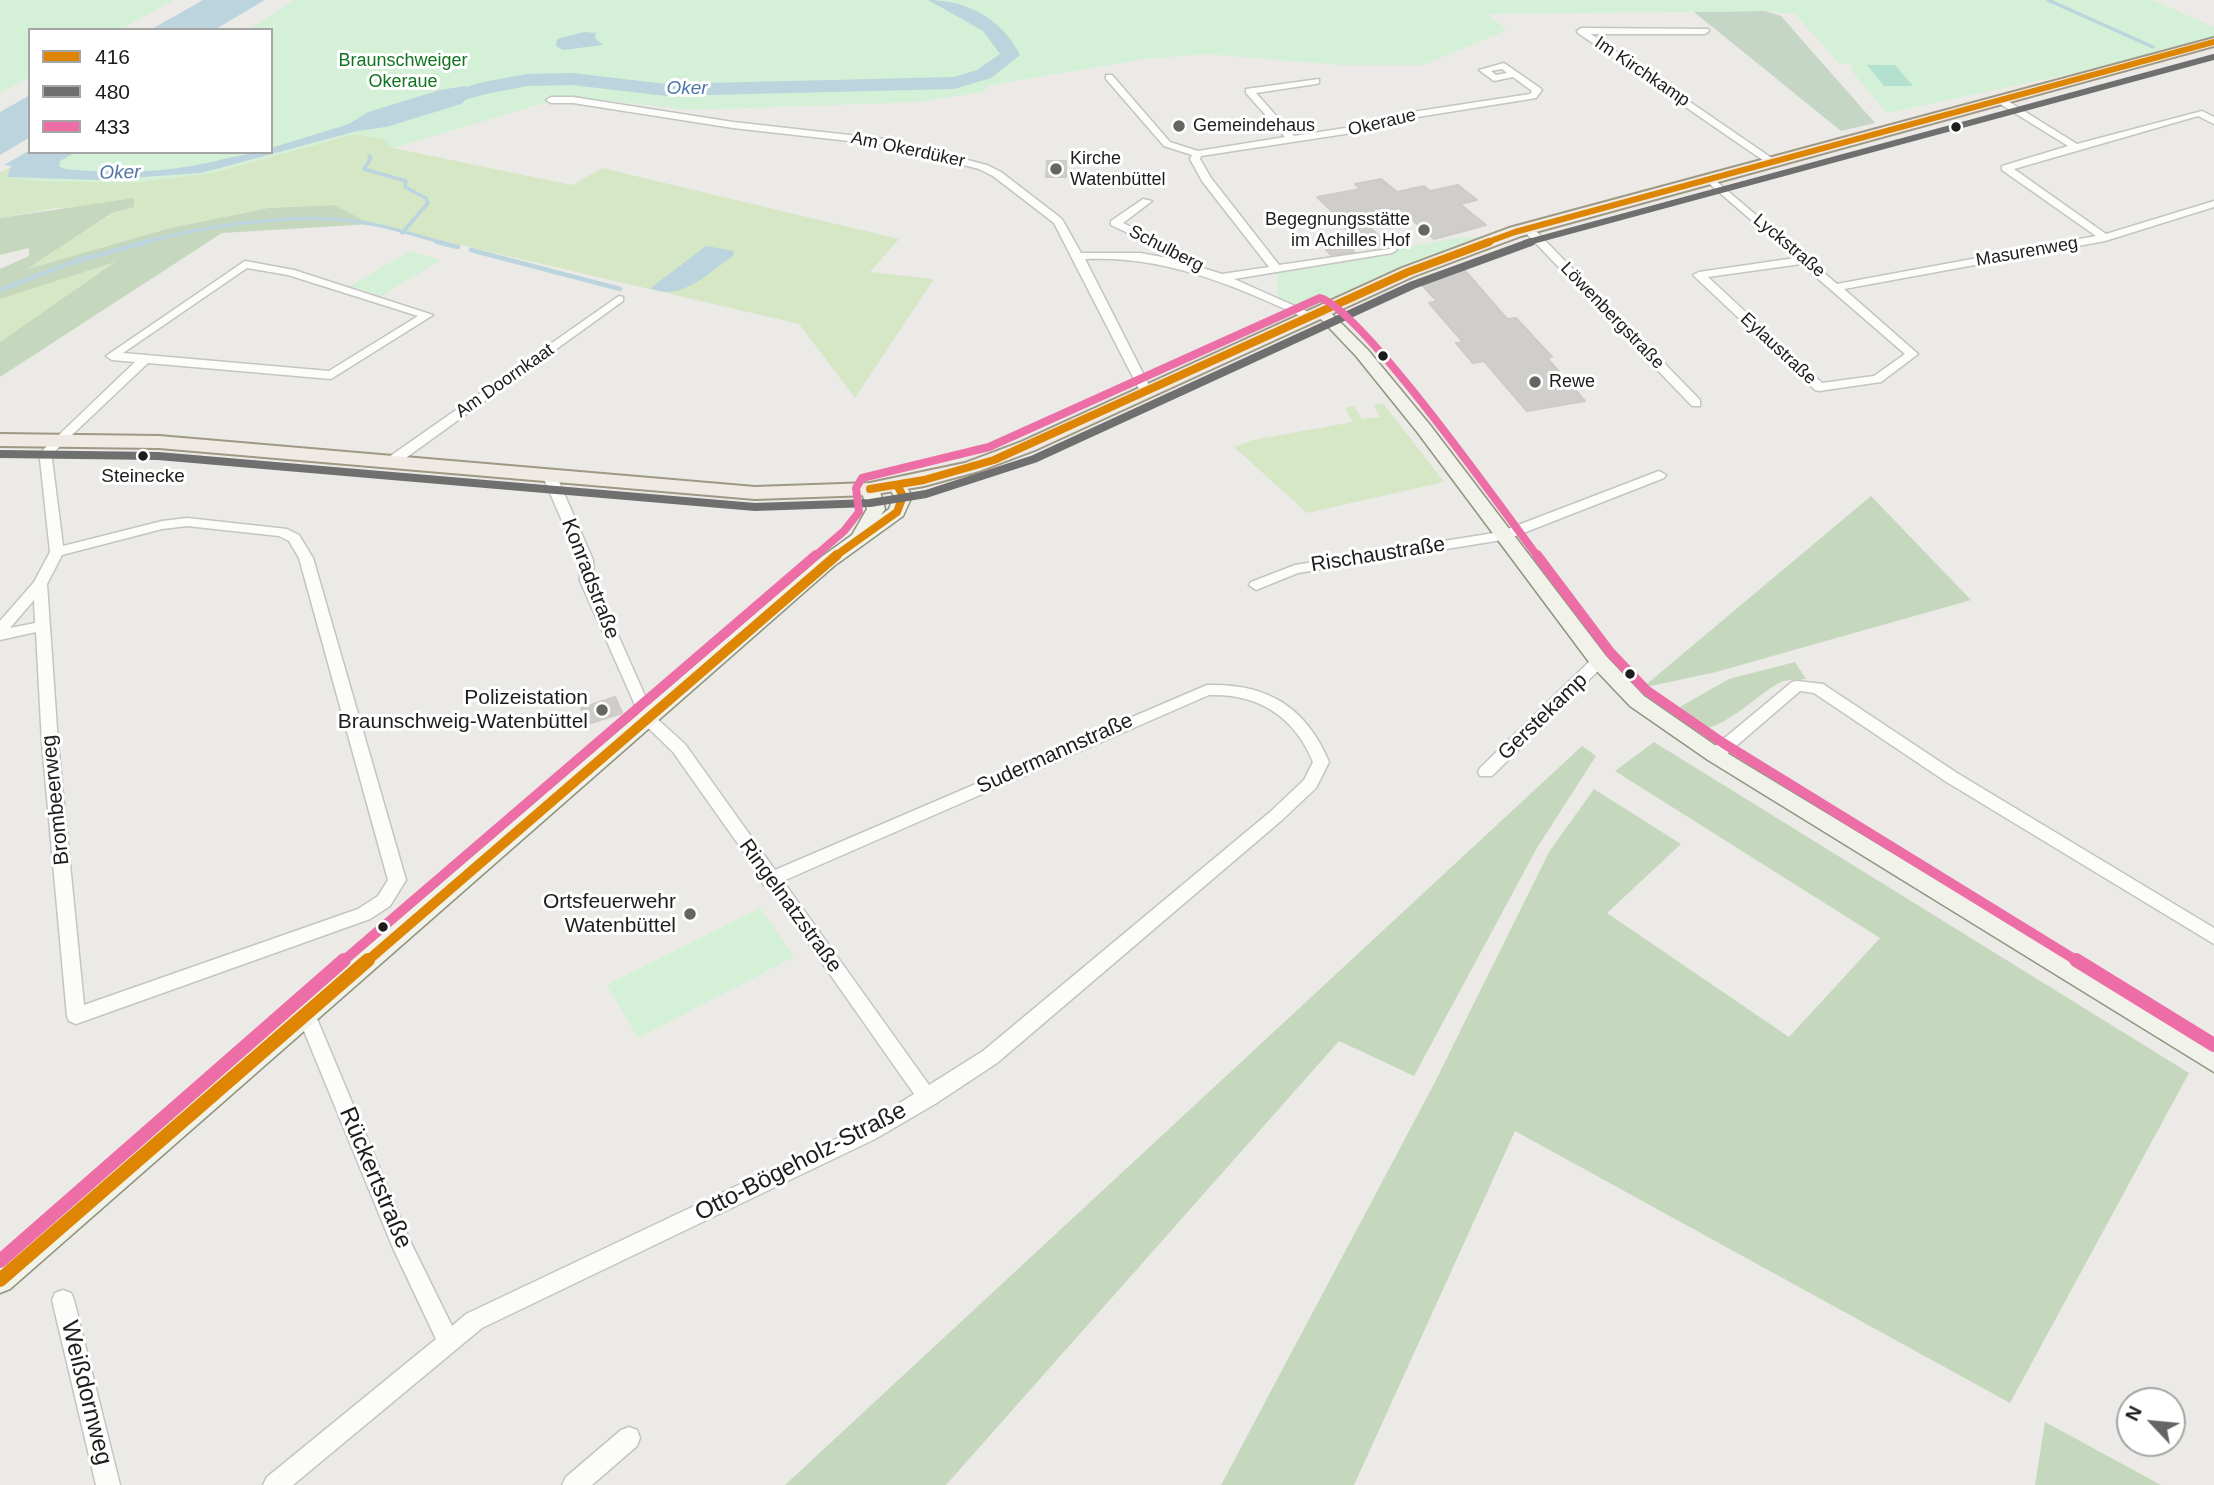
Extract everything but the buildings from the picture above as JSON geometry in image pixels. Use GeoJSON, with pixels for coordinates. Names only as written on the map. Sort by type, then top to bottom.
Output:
{"type":"FeatureCollection","features":[{"type":"Feature","properties":{"kind":"main road"},"geometry":{"type":"LineString","coordinates":[[0,440],[59,438],[159,442],[755,493],[870,489],[897,485],[994,460],[1416,269],[1527,228],[2214,42]]}},
{"type":"Feature","properties":{"kind":"main road"},"geometry":{"type":"LineString","coordinates":[[1316,314],[1362,353],[1599,662],[1637,701],[1715,755],[2214,1061]]}},
{"type":"Feature","properties":{"kind":"main road"},"geometry":{"type":"LineString","coordinates":[[0,1280],[854,541],[897,512],[903,496],[897,485]]}},
{"type":"Feature","properties":{"kind":"main road"},"geometry":{"type":"LineString","coordinates":[[854,541],[872,519],[876,509],[870,489]]}},
{"type":"Feature","properties":{"kind":"street","name":"Im Kirchkamp"},"geometry":{"type":"LineString","coordinates":[[1705,31],[1581,31],[1771,161]]}},
{"type":"Feature","properties":{"kind":"street","name":"Okeraue"},"geometry":{"type":"LineString","coordinates":[[1109,77],[1167,144],[1197,154],[1345,131],[1399,117],[1533,96],[1537,90],[1515,74]]}},
{"type":"Feature","properties":{"kind":"street"},"geometry":{"type":"LineString","coordinates":[[1292,140],[1249,91],[1316,81]]}},
{"type":"Feature","properties":{"kind":"street","name":"Am Okerdüker"},"geometry":{"type":"LineString","coordinates":[[551,100],[873,141],[968,163],[997,174],[1058,221],[1146,391]]}},
{"type":"Feature","properties":{"kind":"street"},"geometry":{"type":"LineString","coordinates":[[2000,100],[2076,147]]}},
{"type":"Feature","properties":{"kind":"street"},"geometry":{"type":"LineString","coordinates":[[2105,238],[2006,167],[2199,113],[2214,121]]}},
{"type":"Feature","properties":{"kind":"street"},"geometry":{"type":"LineString","coordinates":[[1197,154],[1195,159],[1206,179],[1277,286],[1316,314]]}},
{"type":"Feature","properties":{"kind":"street","name":"Lyckstraße"},"geometry":{"type":"LineString","coordinates":[[1709,178],[1837,287]]}},
{"type":"Feature","properties":{"kind":"street","name":"Schulberg"},"geometry":{"type":"LineString","coordinates":[[1147,201],[1115,223],[1199,263],[1220,276]]}},
{"type":"Feature","properties":{"kind":"street","name":"Masurenweg"},"geometry":{"type":"LineString","coordinates":[[1837,287],[2105,238],[2214,204]]}},
{"type":"Feature","properties":{"kind":"street","name":"Löwenbergstraße"},"geometry":{"type":"LineString","coordinates":[[1527,228],[1696,403]]}},
{"type":"Feature","properties":{"kind":"street"},"geometry":{"type":"LineString","coordinates":[[1220,276],[1277,286],[1392,250]]}},
{"type":"Feature","properties":{"kind":"street","name":"Schulberg"},"geometry":{"type":"LineString","coordinates":[[1077,256],[1141,255],[1220,276]]}},
{"type":"Feature","properties":{"kind":"street","name":"Eylaustraße"},"geometry":{"type":"LineString","coordinates":[[1805,260],[1699,275],[1819,387],[1877,379],[1912,354],[1837,287]]}},
{"type":"Feature","properties":{"kind":"street"},"geometry":{"type":"LineString","coordinates":[[0,632],[40,584],[57,552],[46,459],[59,438],[145,359],[331,375],[427,315],[290,272],[246,264],[112,356],[145,359]]}},
{"type":"Feature","properties":{"kind":"street"},"geometry":{"type":"LineString","coordinates":[[1220,276],[1277,286]]}},
{"type":"Feature","properties":{"kind":"street","name":"Am Doornkaat"},"geometry":{"type":"LineString","coordinates":[[391,462],[619,299]]}},
{"type":"Feature","properties":{"kind":"street","name":"Rischaustraße"},"geometry":{"type":"LineString","coordinates":[[1256,585],[1295,569],[1503,536],[1659,475]]}},
{"type":"Feature","properties":{"kind":"street","name":"Konradstraße"},"geometry":{"type":"LineString","coordinates":[[550,477],[586,560],[587,581],[648,719]]}},
{"type":"Feature","properties":{"kind":"street","name":"Brombeerweg"},"geometry":{"type":"LineString","coordinates":[[40,584],[50,743],[76,1016],[369,913],[393,892],[397,880],[306,558],[295,538],[282,532],[187,522],[162,525],[57,552]]}},
{"type":"Feature","properties":{"kind":"street"},"geometry":{"type":"LineString","coordinates":[[0,632],[44,626]]}},
{"type":"Feature","properties":{"kind":"street","name":"Gerstekamp"},"geometry":{"type":"LineString","coordinates":[[1486,772],[1599,662]]}},
{"type":"Feature","properties":{"kind":"street"},"geometry":{"type":"LineString","coordinates":[[1715,755],[1797,686],[1818,688],[1951,777],[2214,937]]}},
{"type":"Feature","properties":{"kind":"street","name":"Sudermannstraße"},"geometry":{"type":"LineString","coordinates":[[769,880],[1207,690],[1230,687],[1261,695],[1289,714],[1306,731],[1315,743],[1321,762]]}},
{"type":"Feature","properties":{"kind":"street","name":"Ringelnatzstraße"},"geometry":{"type":"LineString","coordinates":[[648,719],[679,748],[769,880],[928,1098]]}},
{"type":"Feature","properties":{"kind":"street","name":"Otto-Bögeholz-Straße"},"geometry":{"type":"LineString","coordinates":[[275,1485],[474,1321],[868,1133],[928,1098],[990,1056],[1276,816],[1310,784],[1321,762]]}},
{"type":"Feature","properties":{"kind":"street","name":"Rückertstraße"},"geometry":{"type":"LineString","coordinates":[[306,1014],[403,1248],[448,1341]]}},
{"type":"Feature","properties":{"kind":"street","name":"Weißdornweg"},"geometry":{"type":"LineString","coordinates":[[63,1300],[108,1485]]}},
{"type":"Feature","properties":{"kind":"street"},"geometry":{"type":"LineString","coordinates":[[574,1485],[629,1438]]}},
{"type":"Feature","properties":{"kind":"green space"},"geometry":{"type":"Polygon","coordinates":[[[0,0],[174,0],[123,28],[28,28],[28,78],[0,93],[0,0]]]}},
{"type":"Feature","properties":{"kind":"green space","name":"Braunschweiger Okeraue"},"geometry":{"type":"Polygon","coordinates":[[[295,0],[2152,0],[2214,27],[2214,37],[2148,57],[1887,113],[1851,70],[1855,64],[1840,64],[1795,14],[1765,11],[1487,14],[1507,30],[1423,65],[1341,65],[1206,54],[1145,59],[986,86],[985,92],[918,102],[690,110],[568,96],[393,148],[383,139],[354,134],[212,173],[135,183],[33,181],[7,177],[12,167],[34,154],[273,154],[273,28],[250,28],[295,0]]]}},
{"type":"Feature","properties":{"kind":"green space"},"geometry":{"type":"Polygon","coordinates":[[[1765,11],[1781,16],[1875,123],[1841,131],[1694,12],[1765,11]]]}},
{"type":"Feature","properties":{"kind":"green space"},"geometry":{"type":"Polygon","coordinates":[[[1867,65],[1895,65],[1913,86],[1884,86],[1867,65]]]}},
{"type":"Feature","properties":{"kind":"green space"},"geometry":{"type":"Polygon","coordinates":[[[354,134],[383,139],[393,148],[572,185],[602,168],[899,239],[870,272],[934,279],[855,398],[799,324],[371,224],[334,205],[268,208],[170,228],[24,270],[113,213],[134,207],[56,208],[0,218],[0,172],[12,167],[8,177],[212,173],[354,134]]]}},
{"type":"Feature","properties":{"kind":"green space"},"geometry":{"type":"Polygon","coordinates":[[[134,198],[134,207],[112,213],[27,269],[170,228],[268,208],[334,205],[371,224],[222,233],[0,377],[0,342],[115,262],[0,299],[0,269],[29,256],[29,248],[0,255],[0,218],[134,198]]]}},
{"type":"Feature","properties":{"kind":"green space"},"geometry":{"type":"Polygon","coordinates":[[[1506,235],[1311,317],[1278,302],[1277,270],[1457,238],[1506,235]]]}},
{"type":"Feature","properties":{"kind":"green space"},"geometry":{"type":"Polygon","coordinates":[[[410,251],[441,260],[381,296],[350,286],[410,251]]]}},
{"type":"Feature","properties":{"kind":"green space"},"geometry":{"type":"Polygon","coordinates":[[[118,260],[0,342],[0,299],[118,260]]]}},
{"type":"Feature","properties":{"kind":"green space"},"geometry":{"type":"Polygon","coordinates":[[[1383,403],[1444,482],[1307,513],[1234,447],[1253,440],[1353,422],[1345,408],[1354,406],[1362,419],[1380,417],[1373,405],[1383,403]]]}},
{"type":"Feature","properties":{"kind":"green space"},"geometry":{"type":"Polygon","coordinates":[[[1871,496],[1971,600],[1716,672],[1642,688],[1871,496]]]}},
{"type":"Feature","properties":{"kind":"green space"},"geometry":{"type":"Polygon","coordinates":[[[1795,662],[1806,679],[1779,683],[1740,711],[1711,727],[1697,729],[1684,724],[1673,711],[1729,679],[1795,662]]]}},
{"type":"Feature","properties":{"kind":"green space"},"geometry":{"type":"Polygon","coordinates":[[[1654,742],[2189,1073],[2010,1403],[1515,1131],[1354,1485],[1221,1485],[1433,1086],[1549,852],[1594,789],[1681,844],[1607,913],[1789,1037],[1880,938],[1615,771],[1654,742]]]}},
{"type":"Feature","properties":{"kind":"green space"},"geometry":{"type":"Polygon","coordinates":[[[1582,746],[1596,756],[1537,848],[1414,1076],[1339,1041],[946,1485],[785,1485],[1582,746]]]}},
{"type":"Feature","properties":{"kind":"green space"},"geometry":{"type":"Polygon","coordinates":[[[760,908],[794,957],[638,1038],[607,985],[760,908]]]}},
{"type":"Feature","properties":{"kind":"green space"},"geometry":{"type":"Polygon","coordinates":[[[2045,1422],[2161,1485],[2035,1485],[2045,1422]]]}},
{"type":"Feature","properties":{"kind":"water"},"geometry":{"type":"Polygon","coordinates":[[[203,0],[265,0],[217,28],[154,28],[203,0]]]}},
{"type":"Feature","properties":{"kind":"water"},"geometry":{"type":"Polygon","coordinates":[[[584,32],[596,33],[595,38],[603,45],[563,50],[556,46],[557,39],[584,32]]]}},
{"type":"Feature","properties":{"kind":"water"},"geometry":{"type":"Polygon","coordinates":[[[465,86],[473,93],[461,104],[386,127],[357,131],[273,154],[273,147],[349,124],[368,112],[440,90],[465,86]]]}},
{"type":"Feature","properties":{"kind":"water"},"geometry":{"type":"Polygon","coordinates":[[[28,95],[28,138],[0,155],[0,112],[28,95]]]}},
{"type":"Feature","properties":{"kind":"water"},"geometry":{"type":"Polygon","coordinates":[[[28,151],[28,154],[72,154],[60,161],[59,166],[65,169],[110,172],[196,165],[250,154],[272,154],[201,173],[99,180],[7,177],[11,166],[4,165],[28,151]]]}},
{"type":"Feature","properties":{"kind":"water"},"geometry":{"type":"Polygon","coordinates":[[[706,246],[734,251],[733,256],[683,289],[662,292],[651,288],[706,246]]]}},
{"type":"Feature","properties":{"kind":"waterway","name":"Oker"},"geometry":{"type":"LineString","coordinates":[[425,105],[483,88],[527,80],[572,79],[666,90],[954,83],[984,74],[1010,55],[1005,44],[989,27],[937,0]]}},
{"type":"Feature","properties":{"kind":"waterway"},"geometry":{"type":"LineString","coordinates":[[2048,0],[2153,47]]}},
{"type":"Feature","properties":{"kind":"waterway"},"geometry":{"type":"LineString","coordinates":[[369,156],[371,158],[364,169],[406,181],[405,187],[426,198],[428,203],[403,232]]}},
{"type":"Feature","properties":{"kind":"waterway"},"geometry":{"type":"LineString","coordinates":[[140,243],[267,220],[344,220],[403,232]]}},
{"type":"Feature","properties":{"kind":"waterway"},"geometry":{"type":"LineString","coordinates":[[403,232],[444,243]]}},
{"type":"Feature","properties":{"kind":"waterway"},"geometry":{"type":"LineString","coordinates":[[0,290],[76,261],[147,242]]}},
{"type":"Feature","properties":{"kind":"waterway"},"geometry":{"type":"LineString","coordinates":[[437,242],[458,247]]}},
{"type":"Feature","properties":{"kind":"waterway"},"geometry":{"type":"LineString","coordinates":[[471,250],[620,289]]}},
{"type":"Feature","properties":{"kind":"transit line","name":"416"},"geometry":{"type":"LineString","coordinates":[[870,489],[924,480],[994,460],[1408,272],[1515,232],[2214,42]]}},
{"type":"Feature","properties":{"kind":"transit line","name":"480"},"geometry":{"type":"LineString","coordinates":[[0,454],[158,456],[755,507],[870,503],[926,494],[977,480],[1034,459],[1413,285],[1519,245],[2214,57]]}},
{"type":"Feature","properties":{"kind":"transit line","name":"433"},"geometry":{"type":"LineString","coordinates":[[0,1261],[450,868],[844,531],[859,512],[856,488],[862,478],[921,466],[989,447],[1320,298],[1331,301],[1373,344],[1435,421],[1610,652],[1646,690],[1723,743],[2214,1045]]}},
{"type":"Feature","properties":{"kind":"transit line","name":"416"},"geometry":{"type":"LineString","coordinates":[[0,1280],[827,562],[897,512],[903,496],[897,485]]}},
{"type":"Feature","properties":{"kind":"place","name":"Gemeindehaus"},"geometry":{"type":"Point","coordinates":[1179,126]}},
{"type":"Feature","properties":{"kind":"place","name":"Kirche Watenbüttel"},"geometry":{"type":"Point","coordinates":[1056,169]}},
{"type":"Feature","properties":{"kind":"place","name":"Begegnungsstätte im Achilles Hof"},"geometry":{"type":"Point","coordinates":[1424,230]}},
{"type":"Feature","properties":{"kind":"place","name":"Rewe"},"geometry":{"type":"Point","coordinates":[1535,382]}},
{"type":"Feature","properties":{"kind":"place","name":"Steinecke"},"geometry":{"type":"Point","coordinates":[143,456]}},
{"type":"Feature","properties":{"kind":"place","name":"Polizeistation Braunschweig-Watenbüttel"},"geometry":{"type":"Point","coordinates":[602,710]}},
{"type":"Feature","properties":{"kind":"place","name":"Ortsfeuerwehr Watenbüttel"},"geometry":{"type":"Point","coordinates":[690,914]}}]}
